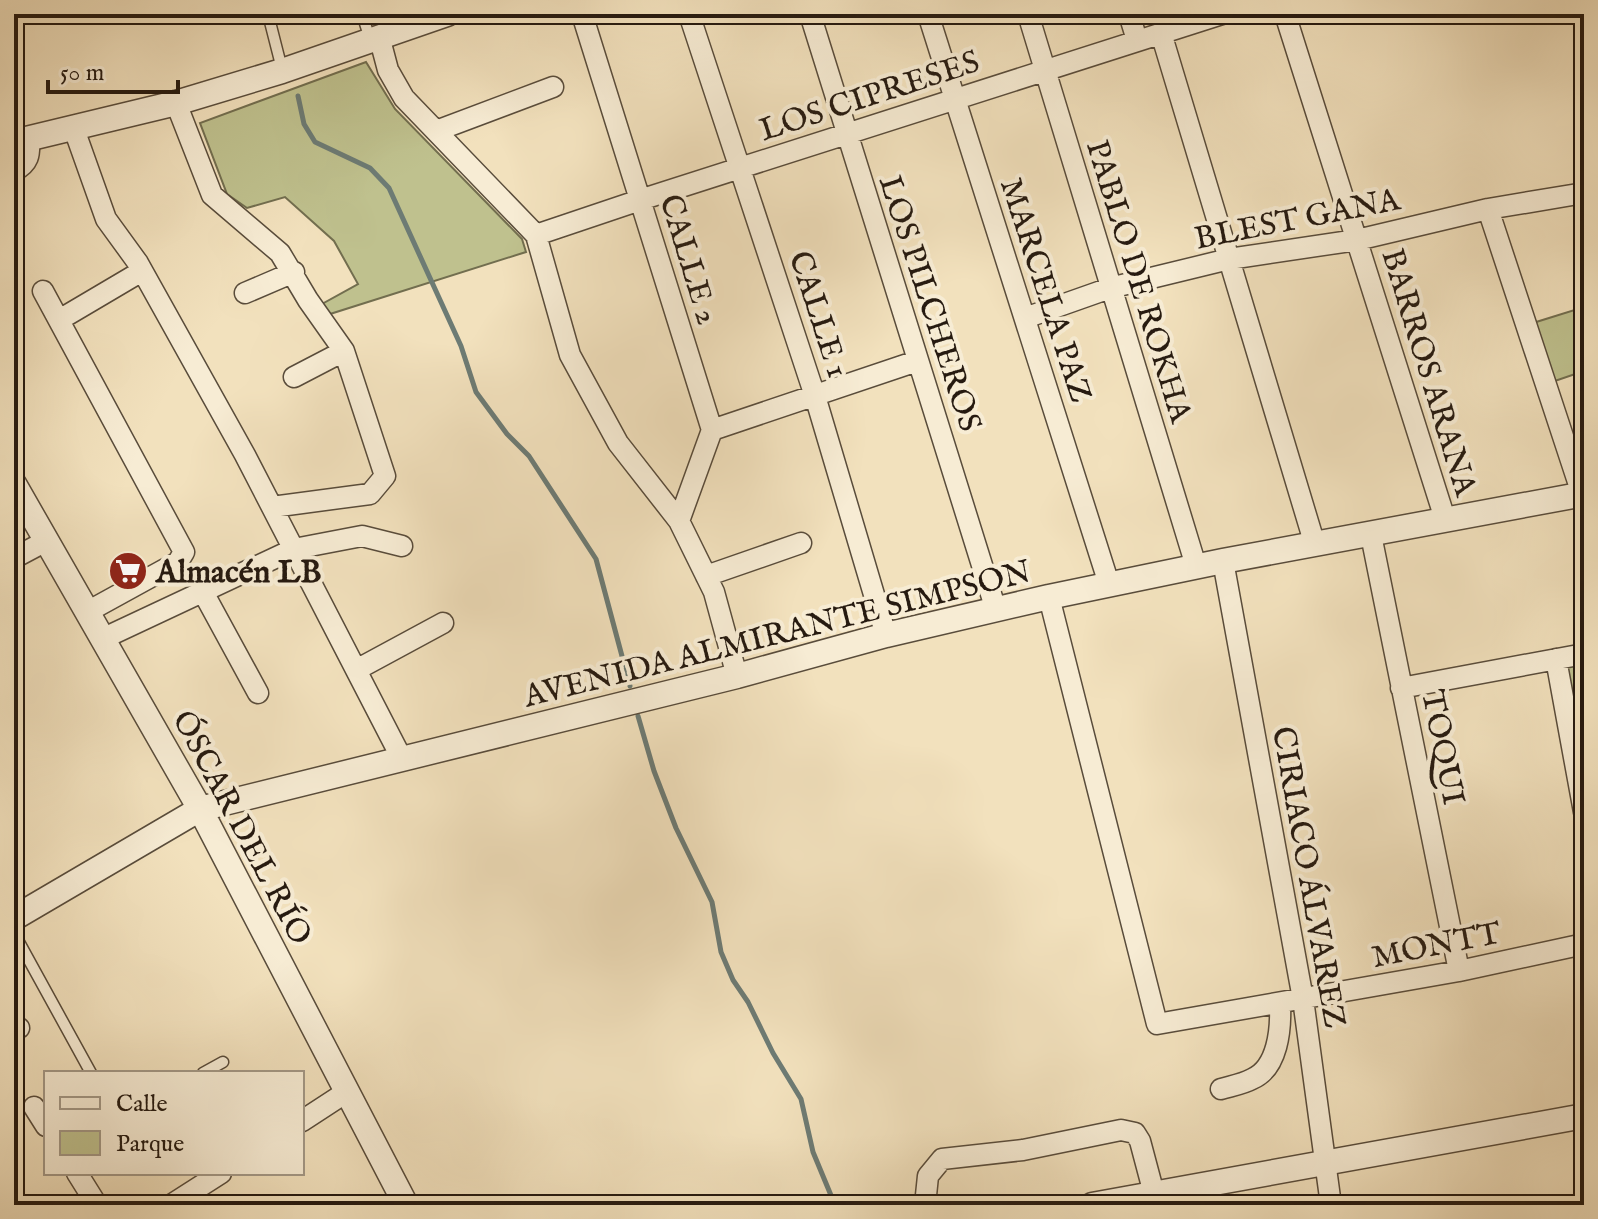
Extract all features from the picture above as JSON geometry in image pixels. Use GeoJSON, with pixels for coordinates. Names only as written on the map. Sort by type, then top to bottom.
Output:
{"type":"FeatureCollection","features":[{"type":"Feature","properties":{"kind":"street","name":"CALLE 2"},"geometry":{"type":"LineString","coordinates":[[582,14],[712,430]]}},
{"type":"Feature","properties":{"kind":"street","name":"CALLE 1"},"geometry":{"type":"LineString","coordinates":[[689,14],[815,396],[886,635]]}},
{"type":"Feature","properties":{"kind":"street","name":"LOS PILCHEROS"},"geometry":{"type":"LineString","coordinates":[[810,14],[996,610]]}},
{"type":"Feature","properties":{"kind":"street","name":"MARCELA PAZ"},"geometry":{"type":"LineString","coordinates":[[928,14],[1109,584]]}},
{"type":"Feature","properties":{"kind":"street","name":"PABLO DE ROKHA"},"geometry":{"type":"LineString","coordinates":[[1028,14],[1196,566]]}},
{"type":"Feature","properties":{"kind":"street"},"geometry":{"type":"LineString","coordinates":[[1129,14],[1137,40]]}},
{"type":"Feature","properties":{"kind":"street","name":"LOS CIPRESES"},"geometry":{"type":"LineString","coordinates":[[536,235],[1222,14]]}},
{"type":"Feature","properties":{"kind":"street","name":"BARROS ARANA"},"geometry":{"type":"LineString","coordinates":[[1285,14],[1445,519]]}},
{"type":"Feature","properties":{"kind":"street"},"geometry":{"type":"LineString","coordinates":[[14,171],[26,163],[30,153],[22,140],[176,103],[282,71],[442,15]]}},
{"type":"Feature","properties":{"kind":"street"},"geometry":{"type":"LineString","coordinates":[[1161,33],[1315,545]]}},
{"type":"Feature","properties":{"kind":"street"},"geometry":{"type":"LineString","coordinates":[[375,38],[404,98],[536,235],[570,355],[618,443],[679,521],[714,592],[737,676]]}},
{"type":"Feature","properties":{"kind":"street"},"geometry":{"type":"LineString","coordinates":[[436,131],[553,87]]}},
{"type":"Feature","properties":{"kind":"street"},"geometry":{"type":"LineString","coordinates":[[176,103],[212,195],[280,253],[344,351],[385,476],[370,494],[272,507]]}},
{"type":"Feature","properties":{"kind":"street"},"geometry":{"type":"LineString","coordinates":[[74,129],[106,219],[142,271],[272,507],[402,759]]}},
{"type":"Feature","properties":{"kind":"street","name":"BLEST GANA"},"geometry":{"type":"LineString","coordinates":[[1025,318],[1110,288],[1229,259],[1357,240],[1488,209],[1584,193]]}},
{"type":"Feature","properties":{"kind":"street"},"geometry":{"type":"LineString","coordinates":[[1488,209],[1583,494]]}},
{"type":"Feature","properties":{"kind":"street"},"geometry":{"type":"LineString","coordinates":[[59,320],[142,271]]}},
{"type":"Feature","properties":{"kind":"street"},"geometry":{"type":"LineString","coordinates":[[245,293],[294,272]]}},
{"type":"Feature","properties":{"kind":"street"},"geometry":{"type":"LineString","coordinates":[[43,291],[184,552],[178,562],[87,612]]}},
{"type":"Feature","properties":{"kind":"street"},"geometry":{"type":"LineString","coordinates":[[294,377],[344,351]]}},
{"type":"Feature","properties":{"kind":"street"},"geometry":{"type":"LineString","coordinates":[[679,521],[712,430],[917,361]]}},
{"type":"Feature","properties":{"kind":"street","name":"ÓSCAR DEL RÍO"},"geometry":{"type":"LineString","coordinates":[[14,484],[200,809],[406,1205]]}},
{"type":"Feature","properties":{"kind":"street","name":"AVENIDA ALMIRANTE SIMPSON"},"geometry":{"type":"LineString","coordinates":[[14,918],[200,809],[737,676],[886,635],[1049,597],[1196,566],[1583,494]]}},
{"type":"Feature","properties":{"kind":"street","name":"TOQUI"},"geometry":{"type":"LineString","coordinates":[[1371,535],[1459,971]]}},
{"type":"Feature","properties":{"kind":"street"},"geometry":{"type":"LineString","coordinates":[[102,639],[294,549],[362,536],[402,546]]}},
{"type":"Feature","properties":{"kind":"street"},"geometry":{"type":"LineString","coordinates":[[14,558],[46,541]]}},
{"type":"Feature","properties":{"kind":"street"},"geometry":{"type":"LineString","coordinates":[[706,576],[801,543]]}},
{"type":"Feature","properties":{"kind":"street","name":"CIRIACO ÁLVAREZ"},"geometry":{"type":"LineString","coordinates":[[1223,561],[1303,999],[1331,1205]]}},
{"type":"Feature","properties":{"kind":"street"},"geometry":{"type":"LineString","coordinates":[[203,592],[258,693]]}},
{"type":"Feature","properties":{"kind":"street","name":"MONTT"},"geometry":{"type":"LineString","coordinates":[[1049,597],[1157,1024],[1280,1005],[1584,944]]}},
{"type":"Feature","properties":{"kind":"street"},"geometry":{"type":"LineString","coordinates":[[356,670],[443,623]]}},
{"type":"Feature","properties":{"kind":"street"},"geometry":{"type":"LineString","coordinates":[[1401,688],[1584,654]]}},
{"type":"Feature","properties":{"kind":"street"},"geometry":{"type":"LineString","coordinates":[[1556,659],[1580,767],[1584,812]]}},
{"type":"Feature","properties":{"kind":"street"},"geometry":{"type":"LineString","coordinates":[[1221,1089],[1255,1079],[1270,1061],[1278,1041],[1280,1005]]}},
{"type":"Feature","properties":{"kind":"street"},"geometry":{"type":"LineString","coordinates":[[304,1120],[348,1091]]}},
{"type":"Feature","properties":{"kind":"street"},"geometry":{"type":"LineString","coordinates":[[34,1107],[44,1123]]}},
{"type":"Feature","properties":{"kind":"street"},"geometry":{"type":"LineString","coordinates":[[1092,1205],[1156,1199],[1323,1163],[1584,1116]]}},
{"type":"Feature","properties":{"kind":"street"},"geometry":{"type":"LineString","coordinates":[[925,1205],[928,1176],[942,1159],[1023,1150],[1121,1130],[1135,1133],[1140,1141],[1156,1199]]}},
{"type":"Feature","properties":{"kind":"street"},"geometry":{"type":"LineString","coordinates":[[78,1175],[97,1205]]}},
{"type":"Feature","properties":{"kind":"street"},"geometry":{"type":"LineString","coordinates":[[171,1205],[204,1196],[220,1175]]}},
{"type":"Feature","properties":{"kind":"lane"},"geometry":{"type":"LineString","coordinates":[[268,14],[282,71]]}},
{"type":"Feature","properties":{"kind":"lane"},"geometry":{"type":"LineString","coordinates":[[362,14],[375,38]]}},
{"type":"Feature","properties":{"kind":"lane"},"geometry":{"type":"LineString","coordinates":[[14,933],[90,1071]]}},
{"type":"Feature","properties":{"kind":"lane"},"geometry":{"type":"LineString","coordinates":[[207,1071],[223,1062]]}},
{"type":"Feature","properties":{"kind":"green space"},"geometry":{"type":"Polygon","coordinates":[[[366,62],[395,109],[522,239],[526,252],[330,314],[322,304],[358,284],[334,241],[285,197],[247,208],[227,194],[200,123],[366,62]]]}},
{"type":"Feature","properties":{"kind":"green space"},"geometry":{"type":"Polygon","coordinates":[[[1584,307],[1584,371],[1552,382],[1533,323],[1584,307]]]}},
{"type":"Feature","properties":{"kind":"green space"},"geometry":{"type":"Polygon","coordinates":[[[1584,661],[1584,752],[1576,753],[1561,665],[1584,661]]]}},
{"type":"Feature","properties":{"kind":"waterway"},"geometry":{"type":"LineString","coordinates":[[298,96],[304,124],[315,142],[370,168],[389,188],[461,346],[476,392],[507,434],[529,456],[596,559],[630,686]]}},
{"type":"Feature","properties":{"kind":"waterway"},"geometry":{"type":"LineString","coordinates":[[638,716],[654,771],[676,828],[712,902],[721,952],[733,980],[801,1099],[813,1152],[835,1205]]}},
{"type":"Feature","properties":{"kind":"place","name":"Almacén LB"},"geometry":{"type":"Point","coordinates":[128,571]}}]}
